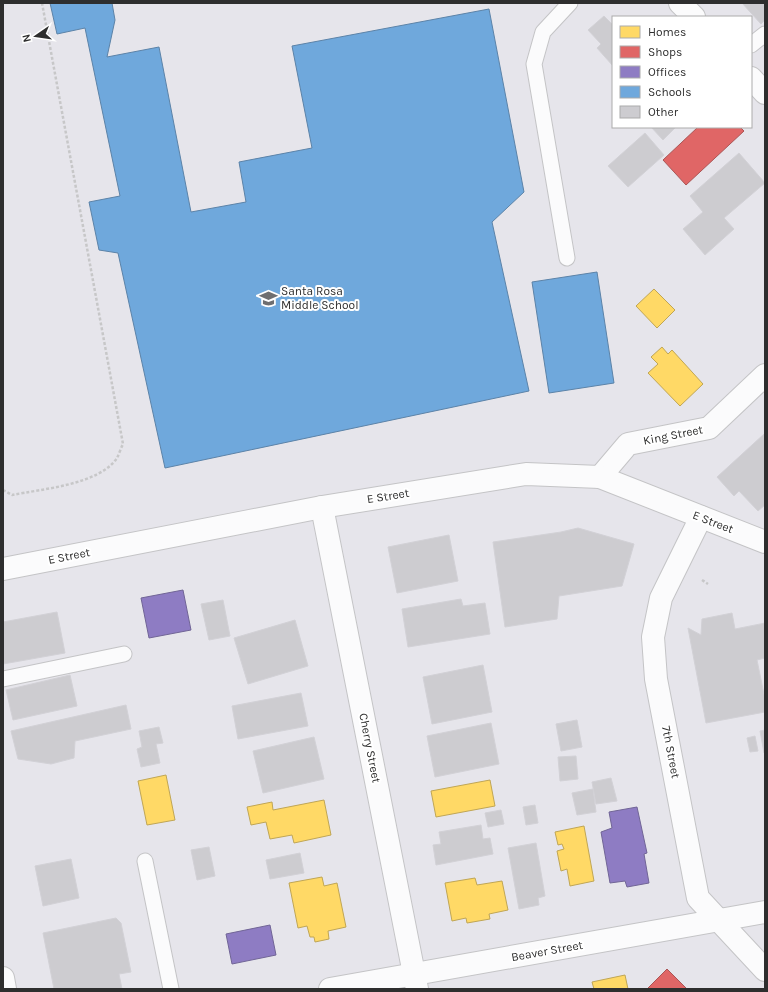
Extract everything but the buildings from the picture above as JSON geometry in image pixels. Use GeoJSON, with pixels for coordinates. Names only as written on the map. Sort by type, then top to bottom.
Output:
{"type":"FeatureCollection","features":[{"type":"Feature","properties":{"kind":"street"},"geometry":{"type":"LineString","coordinates":[[680,3],[693,16]]}},
{"type":"Feature","properties":{"kind":"street"},"geometry":{"type":"LineString","coordinates":[[752,79],[765,93]]}},
{"type":"Feature","properties":{"kind":"street","name":"King Street"},"geometry":{"type":"LineString","coordinates":[[600,477],[628,444],[709,428],[765,375]]}},
{"type":"Feature","properties":{"kind":"street","name":"E Street"},"geometry":{"type":"LineString","coordinates":[[3,569],[322,507],[526,474],[600,477],[765,542]]}},
{"type":"Feature","properties":{"kind":"street","name":"Cherry Street"},"geometry":{"type":"LineString","coordinates":[[322,507],[416,982]]}},
{"type":"Feature","properties":{"kind":"street","name":"7th Street"},"geometry":{"type":"LineString","coordinates":[[701,517],[661,598],[653,637],[656,679],[698,898],[765,970]]}},
{"type":"Feature","properties":{"kind":"street","name":"Beaver Street"},"geometry":{"type":"LineString","coordinates":[[330,989],[416,982],[765,912]]}},
{"type":"Feature","properties":{"kind":"street"},"geometry":{"type":"LineString","coordinates":[[3,978],[5,989]]}},
{"type":"Feature","properties":{"kind":"lane"},"geometry":{"type":"LineString","coordinates":[[567,258],[534,64],[543,32],[570,3]]}},
{"type":"Feature","properties":{"kind":"lane"},"geometry":{"type":"LineString","coordinates":[[752,44],[765,34]]}},
{"type":"Feature","properties":{"kind":"lane"},"geometry":{"type":"LineString","coordinates":[[3,679],[124,654]]}},
{"type":"Feature","properties":{"kind":"lane"},"geometry":{"type":"LineString","coordinates":[[145,861],[171,989]]}},
{"type":"Feature","properties":{"kind":"path"},"geometry":{"type":"LineString","coordinates":[[3,490],[12,494],[73,484],[106,470],[117,458],[123,444],[42,3]]}},
{"type":"Feature","properties":{"kind":"path"},"geometry":{"type":"LineString","coordinates":[[702,580],[708,584]]}},
{"type":"Feature","properties":{"kind":"place","name":"Santa Rosa Middle School"},"geometry":{"type":"Point","coordinates":[268,298]}}]}
